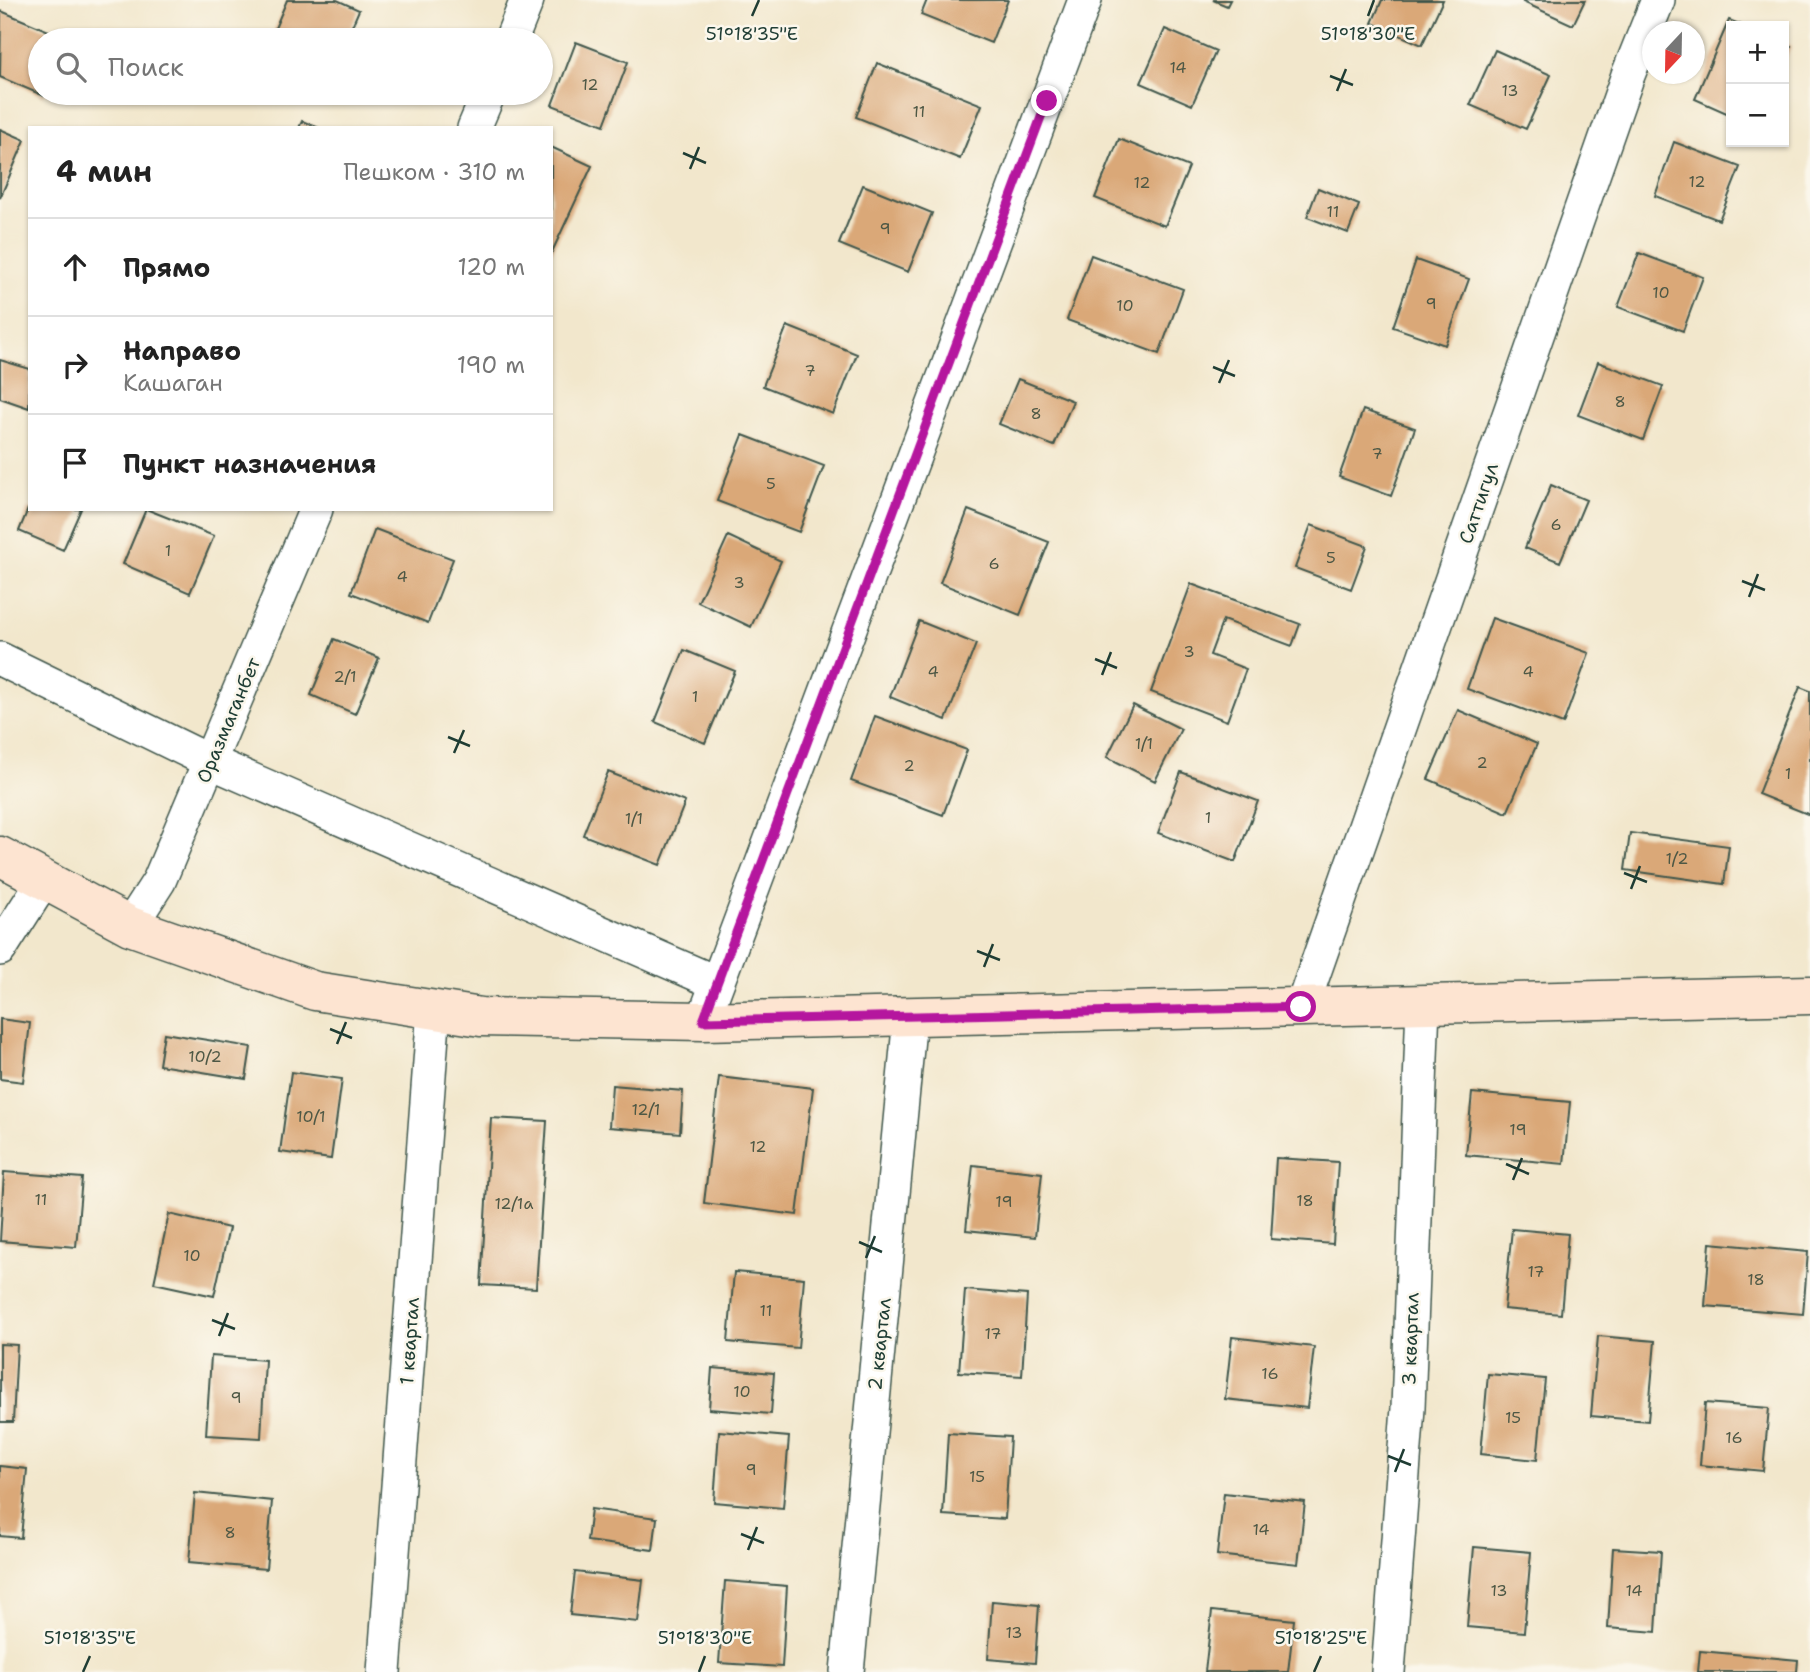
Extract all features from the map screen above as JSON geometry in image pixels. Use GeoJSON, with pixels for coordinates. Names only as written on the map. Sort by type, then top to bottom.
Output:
{"type":"FeatureCollection","features":[{"type":"Feature","properties":{"kind":"main road"},"geometry":{"type":"LineString","coordinates":[[0,856],[130,926],[315,991],[481,1017],[703,1021],[1810,995]]}},
{"type":"Feature","properties":{"kind":"street"},"geometry":{"type":"LineString","coordinates":[[516,28],[527,0]]}},
{"type":"Feature","properties":{"kind":"street"},"geometry":{"type":"LineString","coordinates":[[703,1021],[1085,0]]}},
{"type":"Feature","properties":{"kind":"street","name":"Саттигул"},"geometry":{"type":"LineString","coordinates":[[1301,1007],[1628,75],[1658,0]]}},
{"type":"Feature","properties":{"kind":"street"},"geometry":{"type":"LineString","coordinates":[[475,126],[484,105]]}},
{"type":"Feature","properties":{"kind":"street","name":"Оразмаганбет"},"geometry":{"type":"LineString","coordinates":[[130,926],[159,881],[315,511]]}},
{"type":"Feature","properties":{"kind":"street"},"geometry":{"type":"LineString","coordinates":[[0,659],[211,762],[717,983]]}},
{"type":"Feature","properties":{"kind":"street"},"geometry":{"type":"LineString","coordinates":[[0,949],[44,880]]}},
{"type":"Feature","properties":{"kind":"street","name":"3 квартал"},"geometry":{"type":"LineString","coordinates":[[1388,1672],[1408,1408],[1423,1004]]}},
{"type":"Feature","properties":{"kind":"street","name":"1 квартал"},"geometry":{"type":"LineString","coordinates":[[384,1672],[434,1009]]}},
{"type":"Feature","properties":{"kind":"street","name":"2 квартал"},"geometry":{"type":"LineString","coordinates":[[847,1672],[910,1017]]}},
{"type":"Feature","properties":{"kind":"building"},"geometry":{"type":"Polygon","coordinates":[[[287,0],[337,0],[359,10],[351,28],[275,28],[287,0]]]}},
{"type":"Feature","properties":{"kind":"building"},"geometry":{"type":"Polygon","coordinates":[[[927,0],[1008,0],[991,43],[921,15],[927,0]]]}},
{"type":"Feature","properties":{"kind":"building"},"geometry":{"type":"Polygon","coordinates":[[[1213,0],[1230,0],[1227,6],[1213,0]]]}},
{"type":"Feature","properties":{"kind":"building"},"geometry":{"type":"Polygon","coordinates":[[[1382,0],[1443,0],[1422,45],[1372,23],[1382,0]]]}},
{"type":"Feature","properties":{"kind":"building"},"geometry":{"type":"Polygon","coordinates":[[[1585,0],[1573,25],[1523,2],[1585,0]]]}},
{"type":"Feature","properties":{"kind":"building"},"geometry":{"type":"Polygon","coordinates":[[[1,11],[41,28],[28,28],[28,89],[0,77],[1,11]]]}},
{"type":"Feature","properties":{"kind":"building"},"geometry":{"type":"Polygon","coordinates":[[[1726,27],[1726,113],[1695,99],[1701,84],[1705,84],[1705,76],[1726,27]]]}},
{"type":"Feature","properties":{"kind":"building"},"geometry":{"type":"Polygon","coordinates":[[[1165,29],[1216,51],[1192,105],[1141,83],[1165,29]]]}},
{"type":"Feature","properties":{"kind":"building"},"geometry":{"type":"Polygon","coordinates":[[[576,42],[628,62],[604,125],[552,105],[576,42]]]}},
{"type":"Feature","properties":{"kind":"building"},"geometry":{"type":"Polygon","coordinates":[[[1495,50],[1551,75],[1526,129],[1470,105],[1495,50]]]}},
{"type":"Feature","properties":{"kind":"building"},"geometry":{"type":"Polygon","coordinates":[[[877,63],[982,105],[960,159],[856,117],[877,63]]]}},
{"type":"Feature","properties":{"kind":"building"},"geometry":{"type":"Polygon","coordinates":[[[302,121],[314,126],[300,126],[302,121]]]}},
{"type":"Feature","properties":{"kind":"building"},"geometry":{"type":"Polygon","coordinates":[[[0,129],[25,140],[0,198],[0,129]]]}},
{"type":"Feature","properties":{"kind":"building"},"geometry":{"type":"Polygon","coordinates":[[[1119,139],[1189,167],[1165,226],[1095,198],[1119,139]]]}},
{"type":"Feature","properties":{"kind":"building"},"geometry":{"type":"Polygon","coordinates":[[[1674,142],[1740,167],[1719,220],[1655,196],[1674,142]]]}},
{"type":"Feature","properties":{"kind":"building"},"geometry":{"type":"Polygon","coordinates":[[[553,148],[592,166],[553,250],[553,148]]]}},
{"type":"Feature","properties":{"kind":"building"},"geometry":{"type":"Polygon","coordinates":[[[863,185],[932,213],[908,272],[839,244],[863,185]]]}},
{"type":"Feature","properties":{"kind":"building"},"geometry":{"type":"Polygon","coordinates":[[[1318,188],[1359,205],[1348,233],[1307,217],[1318,188]]]}},
{"type":"Feature","properties":{"kind":"building"},"geometry":{"type":"Polygon","coordinates":[[[1639,253],[1703,277],[1683,331],[1618,307],[1639,253]]]}},
{"type":"Feature","properties":{"kind":"building"},"geometry":{"type":"Polygon","coordinates":[[[1091,255],[1183,289],[1159,354],[1067,320],[1091,255]]]}},
{"type":"Feature","properties":{"kind":"building"},"geometry":{"type":"Polygon","coordinates":[[[1416,260],[1469,279],[1445,345],[1393,327],[1416,260]]]}},
{"type":"Feature","properties":{"kind":"building"},"geometry":{"type":"Polygon","coordinates":[[[787,326],[857,354],[833,414],[763,386],[787,326]]]}},
{"type":"Feature","properties":{"kind":"building"},"geometry":{"type":"Polygon","coordinates":[[[0,360],[28,368],[28,408],[0,398],[0,360]]]}},
{"type":"Feature","properties":{"kind":"building"},"geometry":{"type":"Polygon","coordinates":[[[1598,362],[1663,386],[1643,440],[1578,415],[1598,362]]]}},
{"type":"Feature","properties":{"kind":"building"},"geometry":{"type":"Polygon","coordinates":[[[1018,379],[1073,401],[1054,446],[999,424],[1018,379]]]}},
{"type":"Feature","properties":{"kind":"building"},"geometry":{"type":"Polygon","coordinates":[[[1363,410],[1415,428],[1391,496],[1339,477],[1363,410]]]}},
{"type":"Feature","properties":{"kind":"building"},"geometry":{"type":"Polygon","coordinates":[[[743,435],[824,466],[799,532],[717,501],[743,435]]]}},
{"type":"Feature","properties":{"kind":"building"},"geometry":{"type":"Polygon","coordinates":[[[1551,485],[1586,500],[1560,562],[1525,548],[1551,485]]]}},
{"type":"Feature","properties":{"kind":"building"},"geometry":{"type":"Polygon","coordinates":[[[28,509],[80,511],[63,550],[19,531],[28,509]]]}},
{"type":"Feature","properties":{"kind":"building"},"geometry":{"type":"Polygon","coordinates":[[[968,510],[1049,542],[1020,615],[940,583],[968,510]]]}},
{"type":"Feature","properties":{"kind":"building"},"geometry":{"type":"Polygon","coordinates":[[[145,511],[214,536],[190,593],[123,564],[145,511]]]}},
{"type":"Feature","properties":{"kind":"building"},"geometry":{"type":"Polygon","coordinates":[[[1311,525],[1367,546],[1351,589],[1295,568],[1311,525]]]}},
{"type":"Feature","properties":{"kind":"building"},"geometry":{"type":"Polygon","coordinates":[[[375,529],[453,559],[428,623],[351,593],[375,529]]]}},
{"type":"Feature","properties":{"kind":"building"},"geometry":{"type":"Polygon","coordinates":[[[728,536],[781,561],[751,627],[698,602],[728,536]]]}},
{"type":"Feature","properties":{"kind":"building"},"geometry":{"type":"Polygon","coordinates":[[[1191,584],[1300,624],[1292,646],[1223,620],[1210,655],[1246,669],[1227,721],[1151,692],[1191,584]]]}},
{"type":"Feature","properties":{"kind":"building"},"geometry":{"type":"Polygon","coordinates":[[[1492,618],[1589,653],[1563,724],[1467,689],[1492,618]]]}},
{"type":"Feature","properties":{"kind":"building"},"geometry":{"type":"Polygon","coordinates":[[[919,621],[976,644],[946,720],[890,697],[919,621]]]}},
{"type":"Feature","properties":{"kind":"building"},"geometry":{"type":"Polygon","coordinates":[[[334,639],[379,658],[355,714],[311,695],[334,639]]]}},
{"type":"Feature","properties":{"kind":"building"},"geometry":{"type":"Polygon","coordinates":[[[684,650],[735,671],[705,743],[655,722],[684,650]]]}},
{"type":"Feature","properties":{"kind":"building"},"geometry":{"type":"Polygon","coordinates":[[[1800,687],[1810,691],[1810,815],[1758,794],[1800,687]]]}},
{"type":"Feature","properties":{"kind":"building"},"geometry":{"type":"Polygon","coordinates":[[[1133,705],[1181,729],[1155,781],[1107,757],[1133,705]]]}},
{"type":"Feature","properties":{"kind":"building"},"geometry":{"type":"Polygon","coordinates":[[[1458,710],[1537,744],[1507,813],[1428,779],[1458,710]]]}},
{"type":"Feature","properties":{"kind":"building"},"geometry":{"type":"Polygon","coordinates":[[[875,716],[967,750],[943,815],[851,781],[875,716]]]}},
{"type":"Feature","properties":{"kind":"building"},"geometry":{"type":"Polygon","coordinates":[[[608,772],[685,802],[660,865],[583,835],[608,772]]]}},
{"type":"Feature","properties":{"kind":"building"},"geometry":{"type":"Polygon","coordinates":[[[1181,772],[1258,801],[1235,862],[1158,833],[1181,772]]]}},
{"type":"Feature","properties":{"kind":"building"},"geometry":{"type":"Polygon","coordinates":[[[1630,833],[1729,846],[1724,884],[1625,870],[1630,833]]]}},
{"type":"Feature","properties":{"kind":"building"},"geometry":{"type":"Polygon","coordinates":[[[0,1019],[30,1023],[23,1082],[0,1079],[0,1019]]]}},
{"type":"Feature","properties":{"kind":"building"},"geometry":{"type":"Polygon","coordinates":[[[164,1033],[251,1047],[246,1079],[159,1065],[164,1033]]]}},
{"type":"Feature","properties":{"kind":"building"},"geometry":{"type":"Polygon","coordinates":[[[291,1072],[342,1079],[331,1159],[280,1152],[291,1072]]]}},
{"type":"Feature","properties":{"kind":"building"},"geometry":{"type":"Polygon","coordinates":[[[719,1077],[813,1088],[797,1215],[704,1203],[719,1077]]]}},
{"type":"Feature","properties":{"kind":"building"},"geometry":{"type":"Polygon","coordinates":[[[612,1085],[683,1091],[680,1133],[609,1127],[612,1085]]]}},
{"type":"Feature","properties":{"kind":"building"},"geometry":{"type":"Polygon","coordinates":[[[1472,1093],[1570,1102],[1564,1164],[1466,1155],[1472,1093]]]}},
{"type":"Feature","properties":{"kind":"building"},"geometry":{"type":"Polygon","coordinates":[[[491,1118],[547,1121],[536,1288],[481,1285],[491,1118]]]}},
{"type":"Feature","properties":{"kind":"building"},"geometry":{"type":"Polygon","coordinates":[[[1276,1158],[1338,1162],[1333,1244],[1271,1239],[1276,1158]]]}},
{"type":"Feature","properties":{"kind":"building"},"geometry":{"type":"Polygon","coordinates":[[[973,1165],[1042,1173],[1035,1237],[966,1230],[973,1165]]]}},
{"type":"Feature","properties":{"kind":"building"},"geometry":{"type":"Polygon","coordinates":[[[4,1172],[82,1178],[76,1247],[0,1241],[4,1172]]]}},
{"type":"Feature","properties":{"kind":"building"},"geometry":{"type":"Polygon","coordinates":[[[169,1214],[229,1228],[214,1296],[154,1283],[169,1214]]]}},
{"type":"Feature","properties":{"kind":"building"},"geometry":{"type":"Polygon","coordinates":[[[1512,1229],[1568,1234],[1561,1314],[1504,1309],[1512,1229]]]}},
{"type":"Feature","properties":{"kind":"building"},"geometry":{"type":"Polygon","coordinates":[[[1710,1243],[1808,1252],[1803,1314],[1705,1306],[1710,1243]]]}},
{"type":"Feature","properties":{"kind":"building"},"geometry":{"type":"Polygon","coordinates":[[[734,1272],[804,1278],[798,1348],[728,1342],[734,1272]]]}},
{"type":"Feature","properties":{"kind":"building"},"geometry":{"type":"Polygon","coordinates":[[[965,1290],[1027,1295],[1022,1376],[959,1372],[965,1290]]]}},
{"type":"Feature","properties":{"kind":"building"},"geometry":{"type":"Polygon","coordinates":[[[1598,1336],[1655,1341],[1648,1421],[1591,1416],[1598,1336]]]}},
{"type":"Feature","properties":{"kind":"building"},"geometry":{"type":"Polygon","coordinates":[[[1232,1337],[1314,1347],[1307,1408],[1225,1399],[1232,1337]]]}},
{"type":"Feature","properties":{"kind":"building"},"geometry":{"type":"Polygon","coordinates":[[[0,1344],[17,1345],[13,1422],[0,1422],[0,1344]]]}},
{"type":"Feature","properties":{"kind":"building"},"geometry":{"type":"Polygon","coordinates":[[[211,1356],[265,1360],[261,1438],[206,1435],[211,1356]]]}},
{"type":"Feature","properties":{"kind":"building"},"geometry":{"type":"Polygon","coordinates":[[[712,1368],[774,1373],[771,1414],[709,1409],[712,1368]]]}},
{"type":"Feature","properties":{"kind":"building"},"geometry":{"type":"Polygon","coordinates":[[[1488,1374],[1545,1379],[1537,1460],[1481,1454],[1488,1374]]]}},
{"type":"Feature","properties":{"kind":"building"},"geometry":{"type":"Polygon","coordinates":[[[1705,1403],[1769,1408],[1763,1471],[1700,1465],[1705,1403]]]}},
{"type":"Feature","properties":{"kind":"building"},"geometry":{"type":"Polygon","coordinates":[[[719,1431],[789,1437],[783,1508],[714,1502],[719,1431]]]}},
{"type":"Feature","properties":{"kind":"building"},"geometry":{"type":"Polygon","coordinates":[[[948,1433],[1010,1437],[1005,1519],[943,1515],[948,1433]]]}},
{"type":"Feature","properties":{"kind":"building"},"geometry":{"type":"Polygon","coordinates":[[[0,1466],[27,1469],[21,1538],[0,1536],[0,1466]]]}},
{"type":"Feature","properties":{"kind":"building"},"geometry":{"type":"Polygon","coordinates":[[[195,1493],[272,1501],[266,1569],[189,1562],[195,1493]]]}},
{"type":"Feature","properties":{"kind":"building"},"geometry":{"type":"Polygon","coordinates":[[[1224,1493],[1305,1502],[1298,1564],[1217,1555],[1224,1493]]]}},
{"type":"Feature","properties":{"kind":"building"},"geometry":{"type":"Polygon","coordinates":[[[591,1509],[657,1518],[653,1550],[587,1541],[591,1509]]]}},
{"type":"Feature","properties":{"kind":"building"},"geometry":{"type":"Polygon","coordinates":[[[1474,1547],[1531,1552],[1524,1632],[1467,1627],[1474,1547]]]}},
{"type":"Feature","properties":{"kind":"building"},"geometry":{"type":"Polygon","coordinates":[[[1613,1548],[1661,1551],[1656,1632],[1608,1628],[1613,1548]]]}},
{"type":"Feature","properties":{"kind":"building"},"geometry":{"type":"Polygon","coordinates":[[[575,1572],[643,1580],[638,1622],[570,1615],[575,1572]]]}},
{"type":"Feature","properties":{"kind":"building"},"geometry":{"type":"Polygon","coordinates":[[[725,1581],[787,1586],[782,1667],[719,1663],[725,1581]]]}},
{"type":"Feature","properties":{"kind":"building"},"geometry":{"type":"Polygon","coordinates":[[[992,1601],[1039,1605],[1035,1663],[988,1659],[992,1601]]]}},
{"type":"Feature","properties":{"kind":"building"},"geometry":{"type":"Polygon","coordinates":[[[1212,1611],[1294,1620],[1288,1672],[1205,1672],[1212,1611]]]}},
{"type":"Feature","properties":{"kind":"building"},"geometry":{"type":"Polygon","coordinates":[[[1700,1651],[1798,1660],[1797,1672],[1698,1672],[1700,1651]]]}},
{"type":"Feature","properties":{"kind":"route"},"geometry":{"type":"LineString","coordinates":[[1047,101],[703,1021],[1301,1007]]}}]}
